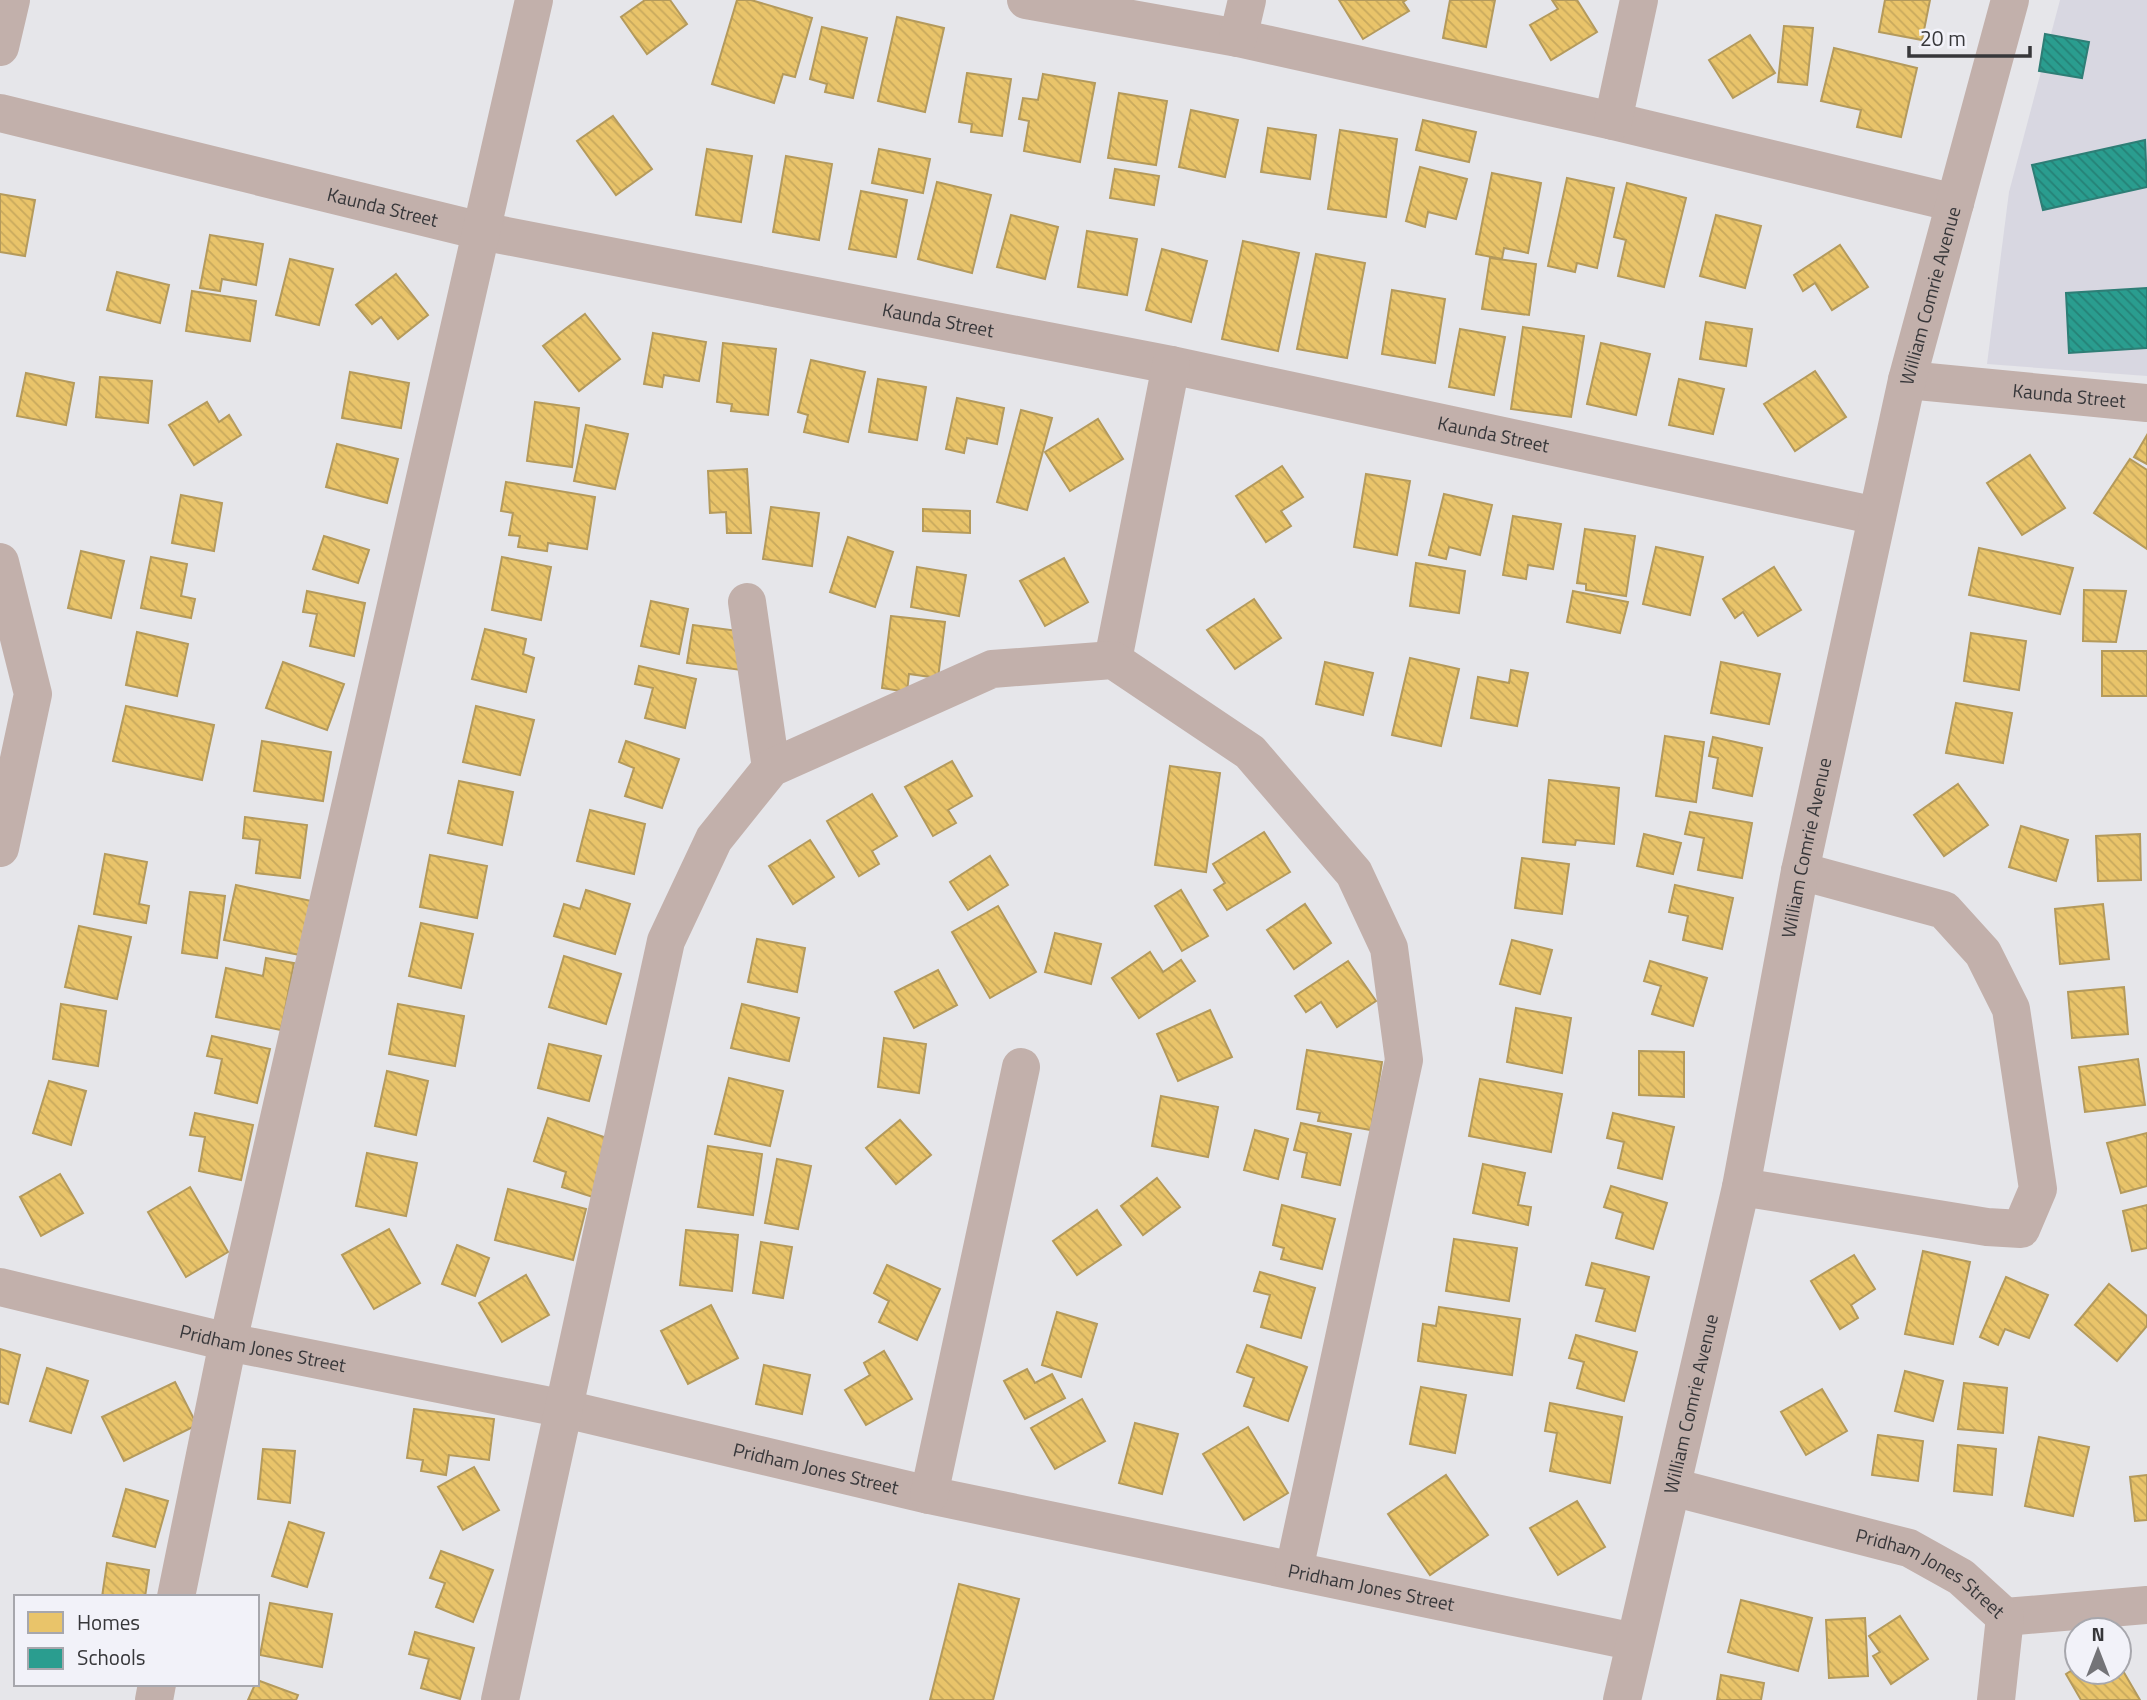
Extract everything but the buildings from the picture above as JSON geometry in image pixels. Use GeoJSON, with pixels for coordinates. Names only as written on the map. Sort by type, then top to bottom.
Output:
{"type":"FeatureCollection","features":[{"type":"Feature","properties":{"kind":"street"},"geometry":{"type":"LineString","coordinates":[[0,47],[12,0]]}},
{"type":"Feature","properties":{"kind":"street"},"geometry":{"type":"LineString","coordinates":[[176,1595],[228,1342],[534,0]]}},
{"type":"Feature","properties":{"kind":"street"},"geometry":{"type":"LineString","coordinates":[[1026,0],[1238,38],[1612,121],[1955,204]]}},
{"type":"Feature","properties":{"kind":"street"},"geometry":{"type":"LineString","coordinates":[[1238,38],[1247,0]]}},
{"type":"Feature","properties":{"kind":"street"},"geometry":{"type":"LineString","coordinates":[[1612,121],[1639,0]]}},
{"type":"Feature","properties":{"kind":"street","name":"William Comrie Avenue"},"geometry":{"type":"LineString","coordinates":[[1622,1700],[1741,1187],[1800,871],[1907,380],[2010,0]]}},
{"type":"Feature","properties":{"kind":"street","name":"Kaunda Street"},"geometry":{"type":"LineString","coordinates":[[0,113],[481,231],[1171,365],[1877,516]]}},
{"type":"Feature","properties":{"kind":"street"},"geometry":{"type":"LineString","coordinates":[[1113,660],[1171,365]]}},
{"type":"Feature","properties":{"kind":"street","name":"Kaunda Street"},"geometry":{"type":"LineString","coordinates":[[1907,380],[2147,403]]}},
{"type":"Feature","properties":{"kind":"street"},"geometry":{"type":"LineString","coordinates":[[0,562],[33,694],[0,848]]}},
{"type":"Feature","properties":{"kind":"street"},"geometry":{"type":"LineString","coordinates":[[747,603],[771,768]]}},
{"type":"Feature","properties":{"kind":"street"},"geometry":{"type":"LineString","coordinates":[[500,1700],[666,941],[714,839],[771,768],[992,669],[1113,660],[1250,752],[1354,873],[1389,948],[1404,1060],[1294,1570]]}},
{"type":"Feature","properties":{"kind":"street"},"geometry":{"type":"LineString","coordinates":[[1741,1187],[1987,1227],[2021,1229],[2038,1189],[2011,1009],[1983,953],[1944,910],[1800,871]]}},
{"type":"Feature","properties":{"kind":"street"},"geometry":{"type":"LineString","coordinates":[[929,1494],[1021,1068]]}},
{"type":"Feature","properties":{"kind":"street","name":"Pridham Jones Street"},"geometry":{"type":"LineString","coordinates":[[0,1287],[228,1342],[565,1409],[929,1494],[1635,1642]]}},
{"type":"Feature","properties":{"kind":"street","name":"Pridham Jones Street"},"geometry":{"type":"LineString","coordinates":[[1672,1486],[1909,1548],[1961,1577],[2006,1617],[2147,1605]]}},
{"type":"Feature","properties":{"kind":"street"},"geometry":{"type":"LineString","coordinates":[[1996,1700],[2006,1617]]}},
{"type":"Feature","properties":{"kind":"shaded area"},"geometry":{"type":"Polygon","coordinates":[[[2060,0],[2147,0],[2147,376],[1987,364],[2009,192],[2060,0]]]}}]}
